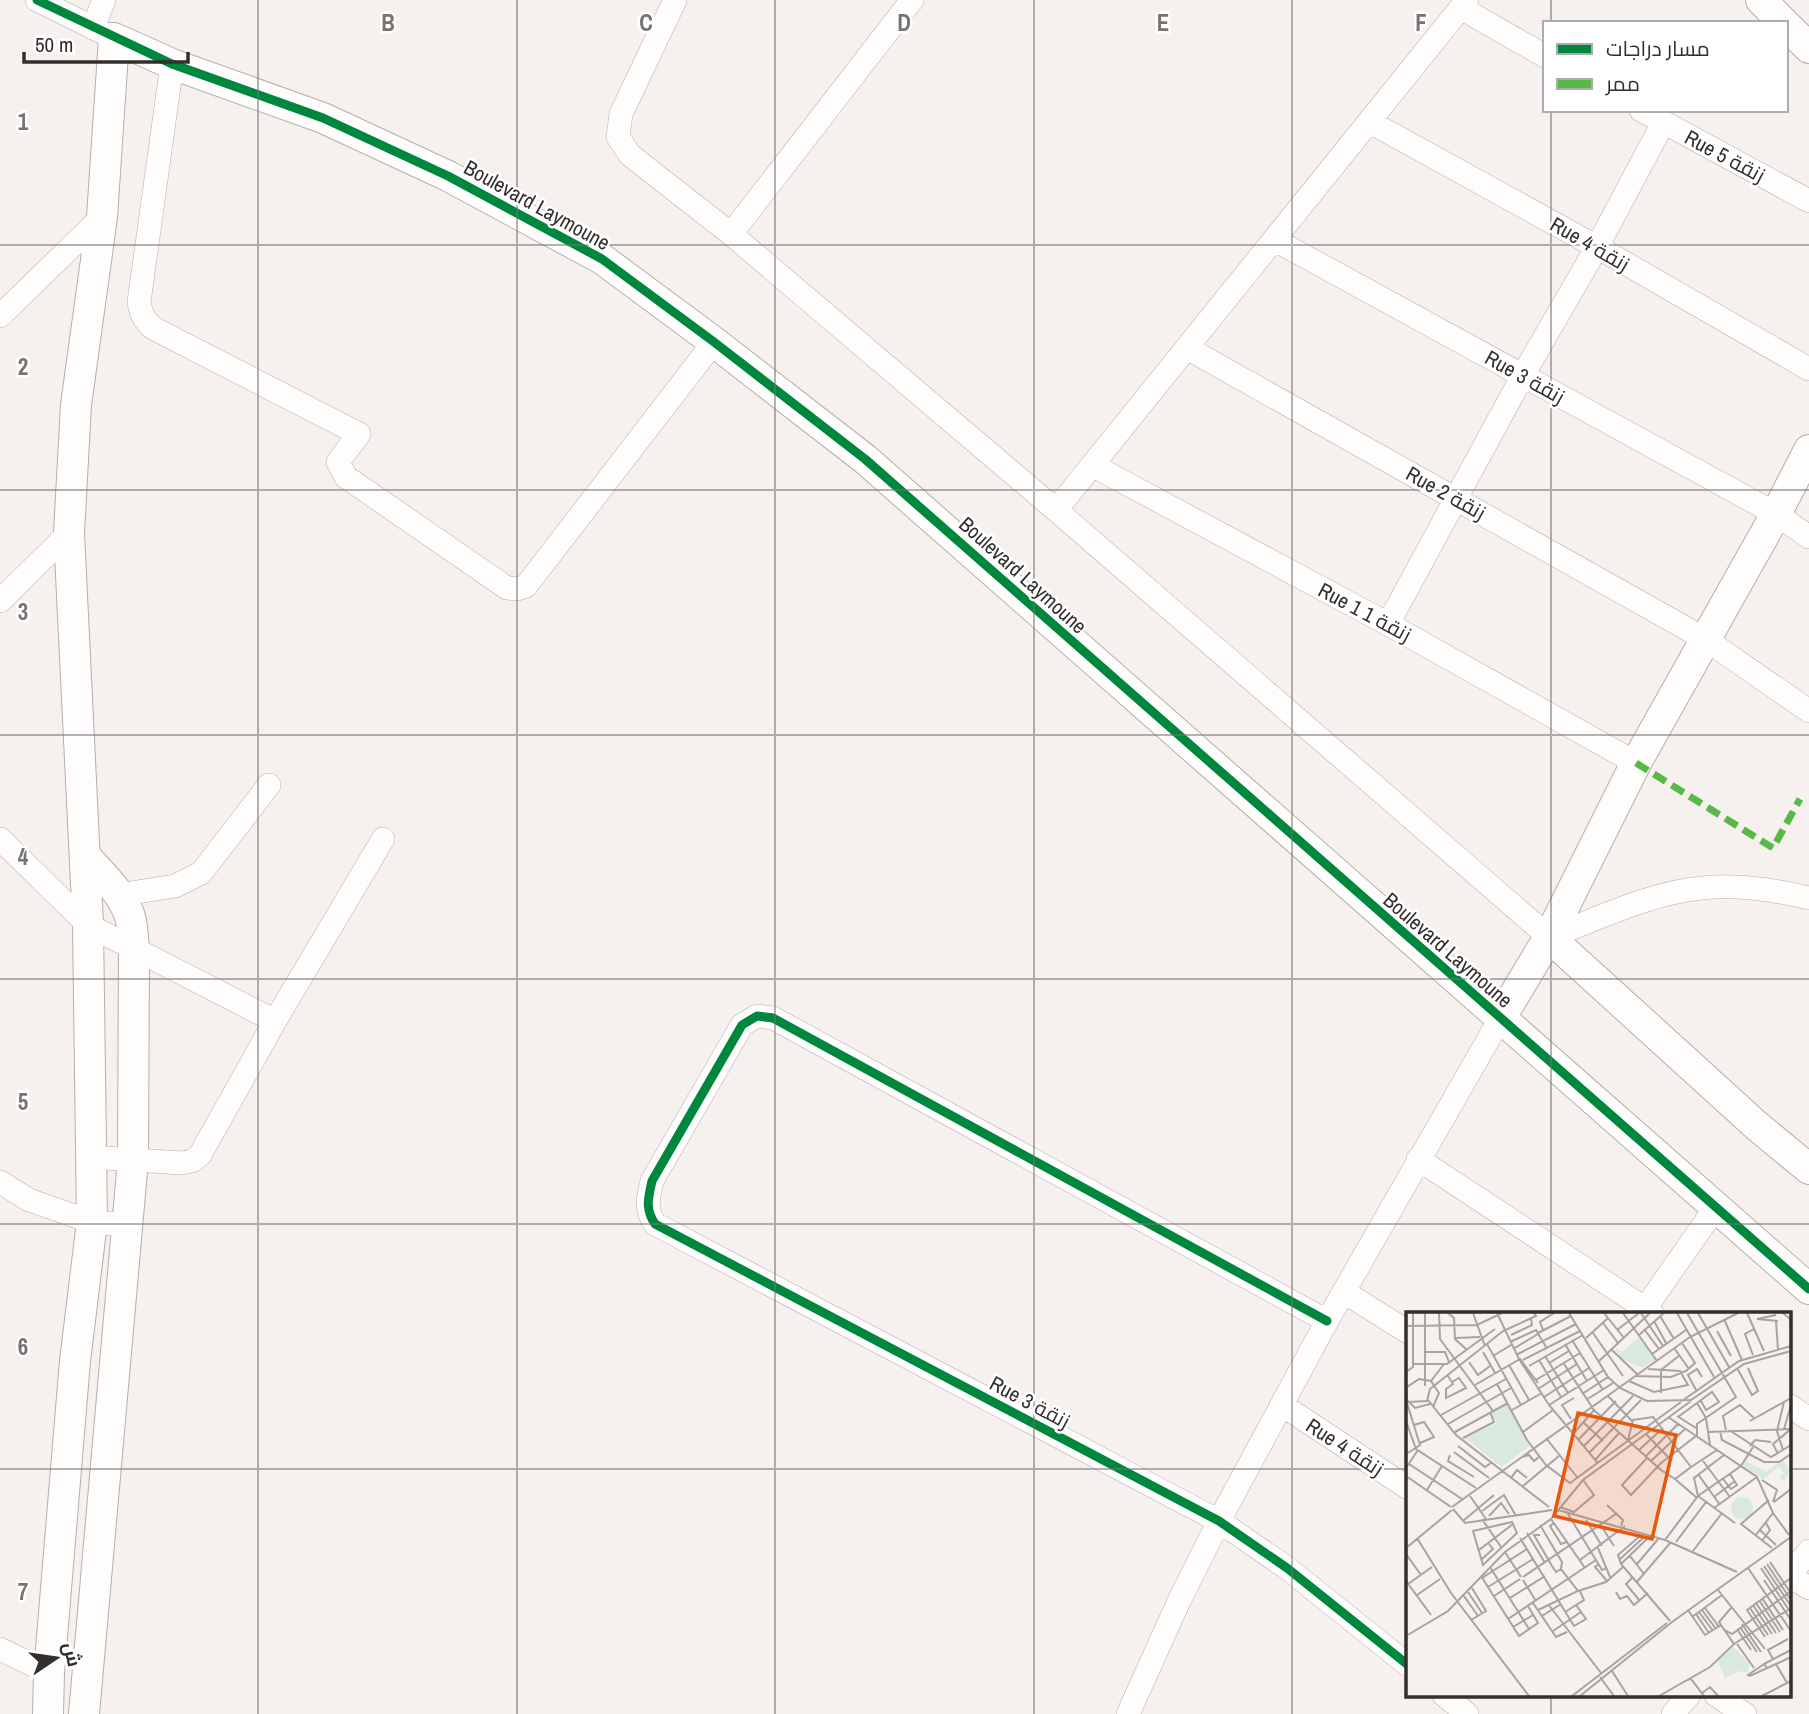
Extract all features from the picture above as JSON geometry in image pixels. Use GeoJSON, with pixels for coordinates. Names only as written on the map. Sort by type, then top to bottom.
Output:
{"type":"FeatureCollection","features":[{"type":"Feature","properties":{"kind":"street"},"geometry":{"type":"LineString","coordinates":[[37,0],[71,7],[103,33]]}},
{"type":"Feature","properties":{"kind":"street"},"geometry":{"type":"LineString","coordinates":[[48,1714],[49,1673],[75,1361],[92,1222],[86,857],[69,533],[76,405],[102,217],[104,0]]}},
{"type":"Feature","properties":{"kind":"street"},"geometry":{"type":"LineString","coordinates":[[675,0],[621,114],[618,138],[630,155],[731,234],[1056,510],[1549,937],[1757,1126],[1809,1169]]}},
{"type":"Feature","properties":{"kind":"street"},"geometry":{"type":"LineString","coordinates":[[731,234],[912,0]]}},
{"type":"Feature","properties":{"kind":"street"},"geometry":{"type":"LineString","coordinates":[[1761,0],[1782,21]]}},
{"type":"Feature","properties":{"kind":"street"},"geometry":{"type":"LineString","coordinates":[[1056,510],[1464,4],[1543,55]]}},
{"type":"Feature","properties":{"kind":"street"},"geometry":{"type":"LineString","coordinates":[[1788,27],[1809,48]]}},
{"type":"Feature","properties":{"kind":"street","name":"Boulevard Laymoune"},"geometry":{"type":"LineString","coordinates":[[103,33],[172,64],[323,118],[448,176],[602,259],[866,459],[1809,1289]]}},
{"type":"Feature","properties":{"kind":"street"},"geometry":{"type":"LineString","coordinates":[[172,64],[139,302],[145,322],[359,435],[338,462],[346,477],[507,589],[526,586],[714,342]]}},
{"type":"Feature","properties":{"kind":"street","name":"Rue 5 زنقة"},"geometry":{"type":"LineString","coordinates":[[1644,112],[1809,201]]}},
{"type":"Feature","properties":{"kind":"street","name":"Rue 4 زنقة"},"geometry":{"type":"LineString","coordinates":[[1370,122],[1597,247],[1809,369]]}},
{"type":"Feature","properties":{"kind":"street"},"geometry":{"type":"LineString","coordinates":[[1388,624],[1663,123]]}},
{"type":"Feature","properties":{"kind":"street"},"geometry":{"type":"LineString","coordinates":[[0,316],[102,217]]}},
{"type":"Feature","properties":{"kind":"street","name":"Rue 3 زنقة"},"geometry":{"type":"LineString","coordinates":[[1275,240],[1776,514],[1809,537]]}},
{"type":"Feature","properties":{"kind":"street","name":"Rue 2 زنقة"},"geometry":{"type":"LineString","coordinates":[[1187,348],[1705,639],[1809,711]]}},
{"type":"Feature","properties":{"kind":"street"},"geometry":{"type":"LineString","coordinates":[[1128,1714],[1219,1521],[1418,1159],[1549,937],[1636,763],[1809,450]]}},
{"type":"Feature","properties":{"kind":"street","name":"Rue 1 زنقة 1"},"geometry":{"type":"LineString","coordinates":[[1092,465],[1388,624],[1636,763]]}},
{"type":"Feature","properties":{"kind":"street"},"geometry":{"type":"LineString","coordinates":[[0,601],[69,533]]}},
{"type":"Feature","properties":{"kind":"street"},"geometry":{"type":"LineString","coordinates":[[118,895],[175,886],[201,873],[269,785]]}},
{"type":"Feature","properties":{"kind":"street"},"geometry":{"type":"LineString","coordinates":[[92,1157],[181,1163],[192,1161],[200,1154],[383,839]]}},
{"type":"Feature","properties":{"kind":"street"},"geometry":{"type":"LineString","coordinates":[[1,842],[88,925],[275,1021]]}},
{"type":"Feature","properties":{"kind":"street"},"geometry":{"type":"LineString","coordinates":[[84,1714],[133,1160],[134,949],[131,920],[118,895],[86,857]]}},
{"type":"Feature","properties":{"kind":"street"},"geometry":{"type":"LineString","coordinates":[[1549,937],[1651,899],[1703,887],[1768,889],[1809,898]]}},
{"type":"Feature","properties":{"kind":"street","name":"Rue 3 زنقة"},"geometry":{"type":"LineString","coordinates":[[1327,1321],[773,1018],[757,1016],[742,1025],[652,1181],[646,1203],[655,1224],[1219,1521],[1287,1568],[1406,1663]]}},
{"type":"Feature","properties":{"kind":"street"},"geometry":{"type":"LineString","coordinates":[[1418,1159],[1646,1312],[1716,1207]]}},
{"type":"Feature","properties":{"kind":"street"},"geometry":{"type":"LineString","coordinates":[[0,1182],[29,1200],[92,1222],[127,1225]]}},
{"type":"Feature","properties":{"kind":"street"},"geometry":{"type":"LineString","coordinates":[[1343,1292],[1406,1331]]}},
{"type":"Feature","properties":{"kind":"street","name":"Rue 4 زنقة"},"geometry":{"type":"LineString","coordinates":[[1282,1405],[1406,1487]]}},
{"type":"Feature","properties":{"kind":"street"},"geometry":{"type":"LineString","coordinates":[[1792,1407],[1809,1419]]}},
{"type":"Feature","properties":{"kind":"street"},"geometry":{"type":"LineString","coordinates":[[1792,1572],[1809,1551]]}},
{"type":"Feature","properties":{"kind":"street"},"geometry":{"type":"LineString","coordinates":[[1792,1576],[1809,1588]]}},
{"type":"Feature","properties":{"kind":"street"},"geometry":{"type":"LineString","coordinates":[[0,1649],[49,1673]]}},
{"type":"Feature","properties":{"kind":"street"},"geometry":{"type":"LineString","coordinates":[[1445,1696],[1467,1714]]}},
{"type":"Feature","properties":{"kind":"street"},"geometry":{"type":"LineString","coordinates":[[1673,1714],[1688,1696]]}},
{"type":"Feature","properties":{"kind":"street"},"geometry":{"type":"LineString","coordinates":[[1718,1696],[1745,1714]]}},
{"type":"Feature","properties":{"kind":"marked path"},"geometry":{"type":"LineString","coordinates":[[1636,763],[1773,848],[1800,799]]}},
{"type":"Feature","properties":{"kind":"cycle path"},"geometry":{"type":"LineString","coordinates":[[37,0],[172,64],[323,118],[448,176],[602,259],[865,459],[1809,1289]]}},
{"type":"Feature","properties":{"kind":"cycle path"},"geometry":{"type":"LineString","coordinates":[[1327,1321],[773,1018],[757,1016],[742,1025],[652,1181],[649,1193],[648,1204],[655,1224],[1219,1521],[1287,1568],[1406,1663]]}}]}
